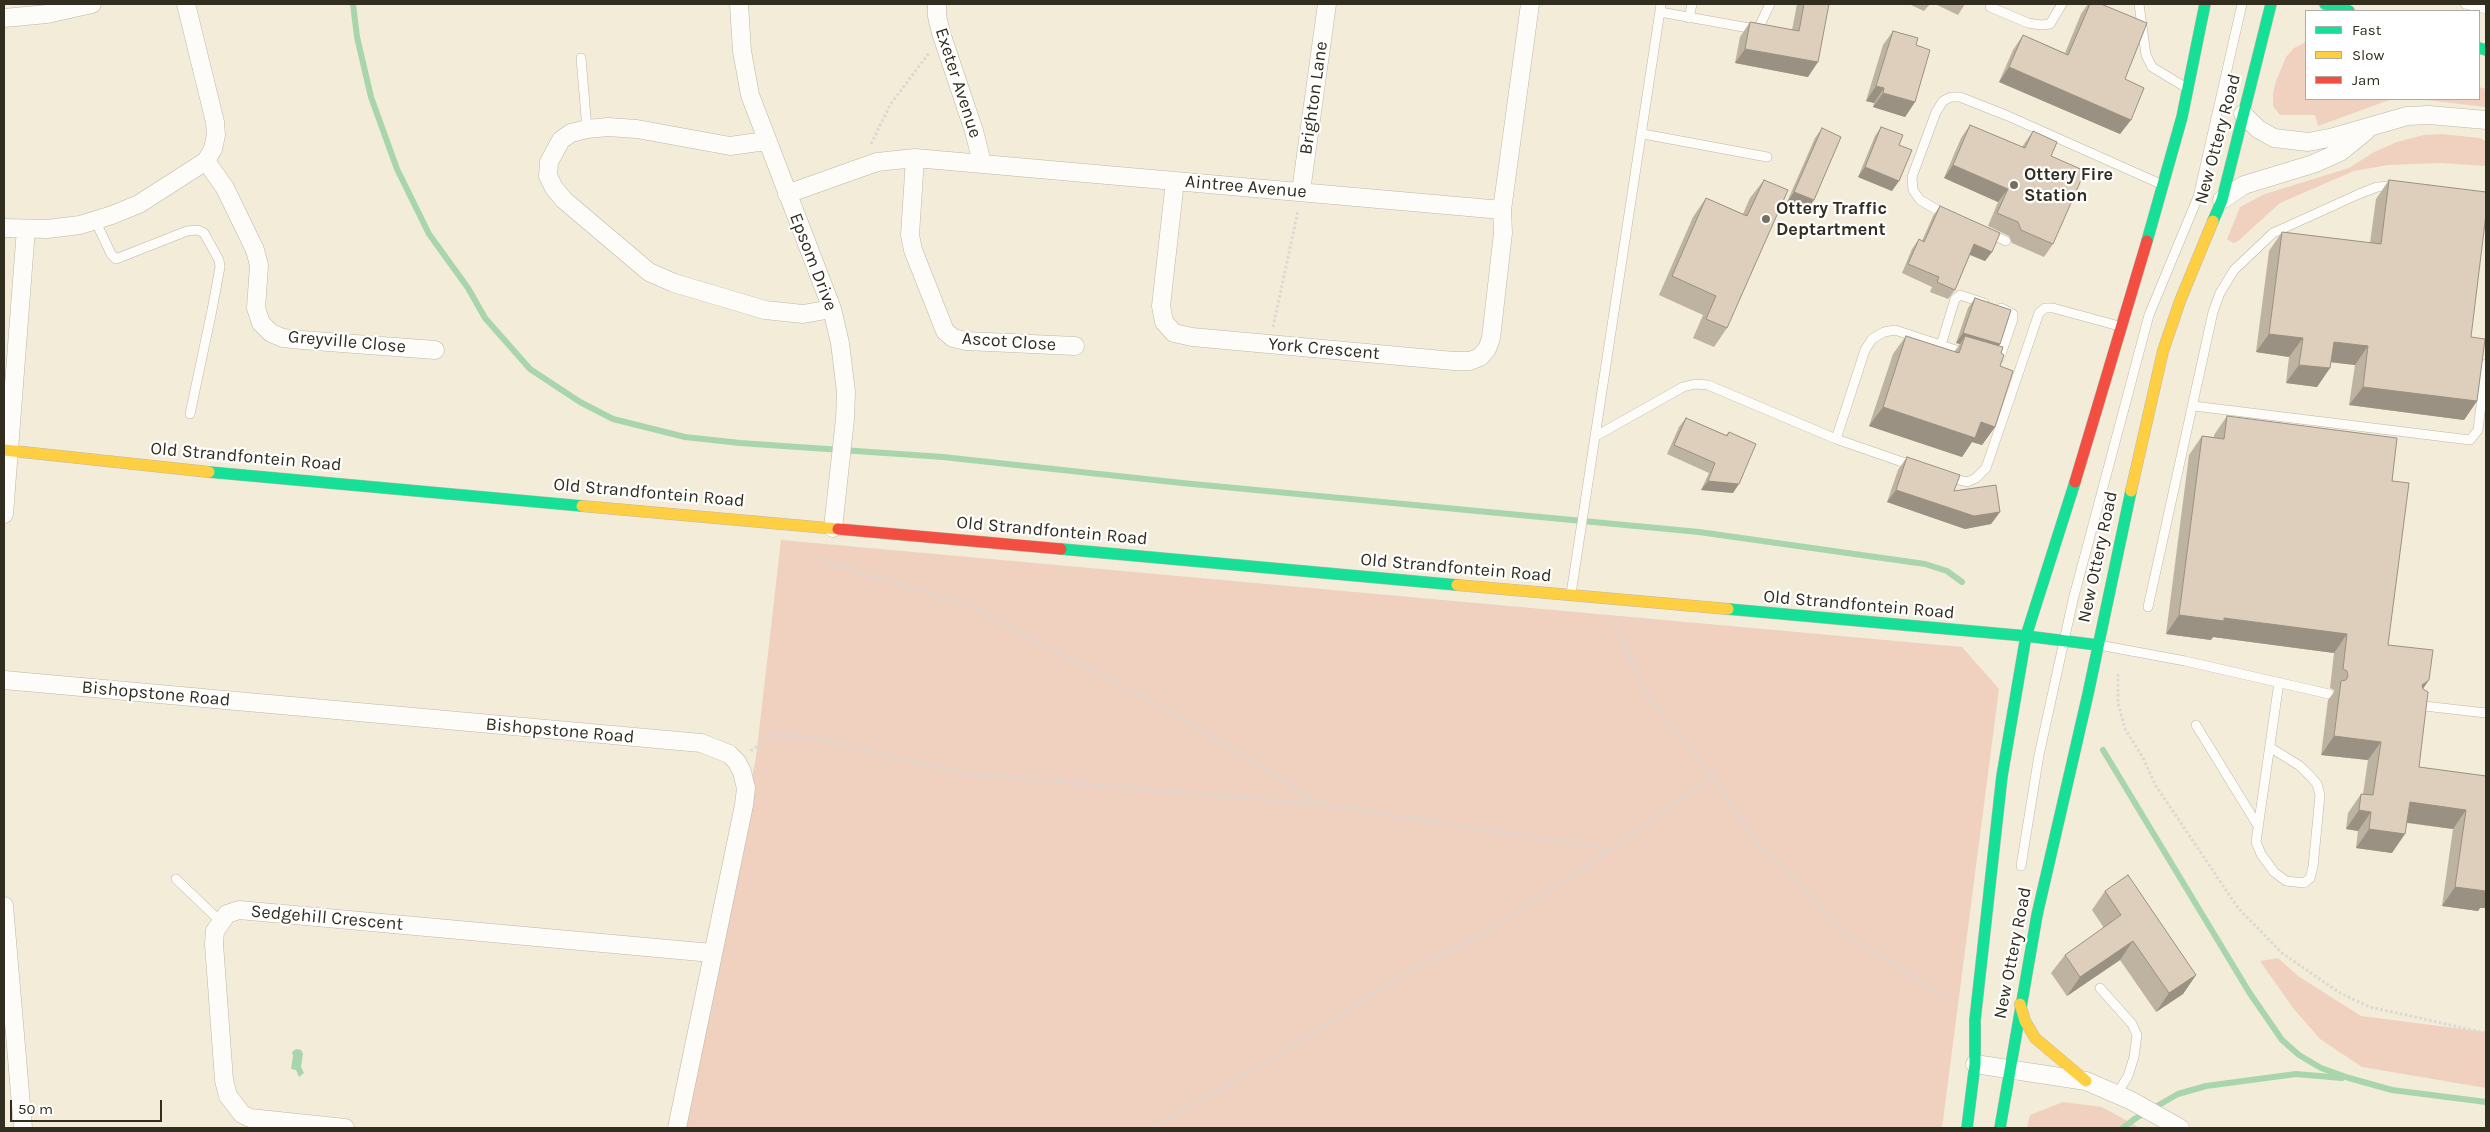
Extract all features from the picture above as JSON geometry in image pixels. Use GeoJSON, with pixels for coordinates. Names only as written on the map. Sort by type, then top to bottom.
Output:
{"type":"FeatureCollection","features":[{"type":"Feature","properties":{"kind":"main road","name":"New Ottery Road"},"geometry":{"type":"LineString","coordinates":[[1967,1128],[1975,1064],[1976,1020],[1995,828],[2026,636],[2065,515],[2120,326],[2164,185],[2188,89],[2205,4]]}},
{"type":"Feature","properties":{"kind":"main road","name":"New Ottery Road"},"geometry":{"type":"LineString","coordinates":[[2000,1128],[2020,1004],[2061,804],[2098,645],[2121,530],[2163,351],[2180,301],[2222,200],[2271,4]]}},
{"type":"Feature","properties":{"kind":"main road"},"geometry":{"type":"LineString","coordinates":[[2325,4],[2346,10]]}},
{"type":"Feature","properties":{"kind":"main road","name":"Old Strandfontein Road"},"geometry":{"type":"LineString","coordinates":[[7,450],[133,465],[2026,636],[2098,645]]}},
{"type":"Feature","properties":{"kind":"main road"},"geometry":{"type":"LineString","coordinates":[[2020,1004],[2025,1021],[2032,1034],[2086,1081]]}},
{"type":"Feature","properties":{"kind":"street"},"geometry":{"type":"LineString","coordinates":[[4,18],[47,14],[92,4]]}},
{"type":"Feature","properties":{"kind":"street"},"geometry":{"type":"LineString","coordinates":[[4,228],[26,229],[80,225],[95,220],[139,204],[206,160],[213,149],[216,135],[215,122],[186,4]]}},
{"type":"Feature","properties":{"kind":"street","name":"Epsom Drive"},"geometry":{"type":"LineString","coordinates":[[739,4],[745,73],[750,94],[766,141],[832,309],[844,370],[845,419],[833,528]]}},
{"type":"Feature","properties":{"kind":"street","name":"Exeter Avenue"},"geometry":{"type":"LineString","coordinates":[[938,4],[937,16],[941,33],[974,131],[982,163]]}},
{"type":"Feature","properties":{"kind":"street","name":"Brighton Lane"},"geometry":{"type":"LineString","coordinates":[[1301,191],[1327,4]]}},
{"type":"Feature","properties":{"kind":"street"},"geometry":{"type":"LineString","coordinates":[[1502,210],[1530,4]]}},
{"type":"Feature","properties":{"kind":"street"},"geometry":{"type":"LineString","coordinates":[[2243,114],[2258,129],[2274,138],[2291,142],[2308,142],[2370,128],[2390,120],[2429,115],[2486,120]]}},
{"type":"Feature","properties":{"kind":"street"},"geometry":{"type":"LineString","coordinates":[[766,141],[730,146],[637,129],[608,127],[587,129],[571,133],[561,140],[549,162],[548,176],[554,188],[564,200],[636,263],[649,272],[674,283],[765,310],[803,314],[832,309]]}},
{"type":"Feature","properties":{"kind":"street"},"geometry":{"type":"LineString","coordinates":[[2222,200],[2244,185],[2313,164],[2340,152],[2370,128]]}},
{"type":"Feature","properties":{"kind":"street","name":"Aintree Avenue"},"geometry":{"type":"LineString","coordinates":[[787,194],[863,167],[892,159],[915,158],[1502,210]]}},
{"type":"Feature","properties":{"kind":"street","name":"Ascot Close"},"geometry":{"type":"LineString","coordinates":[[915,158],[910,235],[913,250],[945,331],[953,338],[966,341],[1034,346],[1075,346]]}},
{"type":"Feature","properties":{"kind":"street","name":"Greyville Close"},"geometry":{"type":"LineString","coordinates":[[206,160],[225,188],[255,250],[260,266],[256,308],[261,323],[271,333],[283,338],[302,340],[434,350]]}},
{"type":"Feature","properties":{"kind":"street","name":"York Crescent"},"geometry":{"type":"LineString","coordinates":[[1175,181],[1161,306],[1164,322],[1174,333],[1192,337],[1454,361],[1470,361],[1480,357],[1487,349],[1503,232],[1502,210]]}},
{"type":"Feature","properties":{"kind":"street"},"geometry":{"type":"LineString","coordinates":[[4,514],[7,450],[26,229]]}},
{"type":"Feature","properties":{"kind":"street","name":"Bishopstone Road"},"geometry":{"type":"LineString","coordinates":[[4,680],[701,743],[725,752],[737,762]]}},
{"type":"Feature","properties":{"kind":"street"},"geometry":{"type":"LineString","coordinates":[[677,1128],[744,805],[746,788],[737,762]]}},
{"type":"Feature","properties":{"kind":"street"},"geometry":{"type":"LineString","coordinates":[[4,906],[23,1128]]}},
{"type":"Feature","properties":{"kind":"street","name":"Sedgehill Crescent"},"geometry":{"type":"LineString","coordinates":[[220,921],[227,914],[239,910],[712,953]]}},
{"type":"Feature","properties":{"kind":"street"},"geometry":{"type":"LineString","coordinates":[[220,921],[215,931],[214,944],[224,1080],[228,1096],[242,1114],[250,1118],[345,1128]]}},
{"type":"Feature","properties":{"kind":"street"},"geometry":{"type":"LineString","coordinates":[[1975,1064],[2086,1081],[2124,1097],[2174,1125]]}},
{"type":"Feature","properties":{"kind":"lane"},"geometry":{"type":"LineString","coordinates":[[1689,18],[1692,4]]}},
{"type":"Feature","properties":{"kind":"lane"},"geometry":{"type":"LineString","coordinates":[[1571,596],[1661,8],[1689,18],[1749,28],[1759,27],[1770,4]]}},
{"type":"Feature","properties":{"kind":"lane"},"geometry":{"type":"LineString","coordinates":[[1990,7],[2028,23],[2041,25],[2050,24],[2062,4]]}},
{"type":"Feature","properties":{"kind":"lane"},"geometry":{"type":"LineString","coordinates":[[2139,4],[2146,55],[2152,67],[2188,89]]}},
{"type":"Feature","properties":{"kind":"lane"},"geometry":{"type":"LineString","coordinates":[[2020,866],[2039,755],[2064,641],[2149,315],[2198,197],[2242,4]]}},
{"type":"Feature","properties":{"kind":"lane"},"geometry":{"type":"LineString","coordinates":[[2465,4],[2486,9]]}},
{"type":"Feature","properties":{"kind":"lane"},"geometry":{"type":"LineString","coordinates":[[581,58],[587,129]]}},
{"type":"Feature","properties":{"kind":"lane"},"geometry":{"type":"LineString","coordinates":[[1951,217],[1920,200],[1913,190],[1912,177],[1936,112],[1943,101],[1950,97],[1960,97],[2008,116],[2164,185]]}},
{"type":"Feature","properties":{"kind":"lane"},"geometry":{"type":"LineString","coordinates":[[1643,134],[1767,157]]}},
{"type":"Feature","properties":{"kind":"lane"},"geometry":{"type":"LineString","coordinates":[[2148,607],[2168,512],[2194,406],[2213,312],[2220,292],[2234,270],[2254,248],[2273,233],[2376,187],[2404,188]]}},
{"type":"Feature","properties":{"kind":"lane"},"geometry":{"type":"LineString","coordinates":[[95,220],[111,254],[116,259],[187,231],[198,230],[204,233],[219,260],[220,267],[212,310],[190,414]]}},
{"type":"Feature","properties":{"kind":"lane"},"geometry":{"type":"LineString","coordinates":[[1978,229],[2006,241]]}},
{"type":"Feature","properties":{"kind":"lane"},"geometry":{"type":"LineString","coordinates":[[1941,346],[1955,299],[1960,295],[2009,311],[2013,314],[2002,350],[1996,360],[1999,370]]}},
{"type":"Feature","properties":{"kind":"lane"},"geometry":{"type":"LineString","coordinates":[[1596,436],[1683,387],[1694,384],[1708,385],[1836,439],[1967,482],[1976,478],[1986,468],[2013,377],[2039,314],[2045,308],[2061,310],[2120,326]]}},
{"type":"Feature","properties":{"kind":"lane"},"geometry":{"type":"LineString","coordinates":[[1836,439],[1865,350],[1872,339],[1884,332],[1896,330],[1941,346],[1982,358],[1996,360]]}},
{"type":"Feature","properties":{"kind":"lane"},"geometry":{"type":"LineString","coordinates":[[2194,406],[2470,440],[2478,430],[2486,364]]}},
{"type":"Feature","properties":{"kind":"lane"},"geometry":{"type":"LineString","coordinates":[[2098,645],[2280,682],[2329,694]]}},
{"type":"Feature","properties":{"kind":"lane"},"geometry":{"type":"LineString","coordinates":[[2271,748],[2300,766],[2317,784],[2320,795],[2316,846],[2310,878],[2304,883],[2297,884],[2286,881],[2274,872],[2261,854],[2256,842],[2280,682]]}},
{"type":"Feature","properties":{"kind":"lane"},"geometry":{"type":"LineString","coordinates":[[2415,705],[2486,713]]}},
{"type":"Feature","properties":{"kind":"lane"},"geometry":{"type":"LineString","coordinates":[[2196,725],[2258,826]]}},
{"type":"Feature","properties":{"kind":"lane"},"geometry":{"type":"LineString","coordinates":[[176,879],[220,921]]}},
{"type":"Feature","properties":{"kind":"lane"},"geometry":{"type":"LineString","coordinates":[[2100,988],[2132,1024],[2137,1035],[2134,1057],[2124,1097]]}},
{"type":"Feature","properties":{"kind":"path"},"geometry":{"type":"LineString","coordinates":[[863,167],[866,154],[890,104],[941,33]]}},
{"type":"Feature","properties":{"kind":"path"},"geometry":{"type":"LineString","coordinates":[[1270,344],[1297,222],[1301,191]]}},
{"type":"Feature","properties":{"kind":"path"},"geometry":{"type":"LineString","coordinates":[[819,558],[848,570],[968,605],[1168,710],[1321,804]]}},
{"type":"Feature","properties":{"kind":"path"},"geometry":{"type":"LineString","coordinates":[[1604,614],[1617,630],[1650,699],[1712,776],[1759,845],[1795,879],[1842,932],[1948,1000]]}},
{"type":"Feature","properties":{"kind":"path"},"geometry":{"type":"LineString","coordinates":[[2118,674],[2118,703],[2125,729],[2142,756],[2156,786],[2238,908],[2282,953],[2340,993],[2370,1007],[2486,1033]]}},
{"type":"Feature","properties":{"kind":"path"},"geometry":{"type":"LineString","coordinates":[[737,762],[772,735],[805,736],[968,774],[1321,804],[1611,849]]}},
{"type":"Feature","properties":{"kind":"path"},"geometry":{"type":"LineString","coordinates":[[1151,1128],[1274,1058],[1402,975],[1486,932],[1611,849],[1712,776]]}},
{"type":"Feature","properties":{"kind":"shaded area"},"geometry":{"type":"Polygon","coordinates":[[[2305,42],[2305,100],[2389,100],[2318,126],[2315,115],[2280,115],[2273,106],[2273,93],[2286,57],[2294,48],[2305,42]]]}},
{"type":"Feature","properties":{"kind":"shaded area"},"geometry":{"type":"Polygon","coordinates":[[[2480,87],[2486,89],[2486,107],[2426,100],[2480,100],[2480,87]]]}},
{"type":"Feature","properties":{"kind":"shaded area"},"geometry":{"type":"Polygon","coordinates":[[[2442,134],[2479,138],[2486,141],[2486,166],[2441,163],[2388,165],[2354,171],[2280,203],[2237,242],[2233,243],[2227,239],[2240,207],[2265,194],[2349,168],[2374,152],[2397,142],[2424,135],[2442,134]]]}},
{"type":"Feature","properties":{"kind":"shaded area"},"geometry":{"type":"Polygon","coordinates":[[[781,540],[1962,647],[1999,689],[1942,1128],[682,1128],[756,757],[781,540]]]}},
{"type":"Feature","properties":{"kind":"shaded area"},"geometry":{"type":"Polygon","coordinates":[[[2278,958],[2298,976],[2361,1016],[2486,1032],[2486,1088],[2362,1067],[2320,1039],[2293,1008],[2260,961],[2278,958]]]}},
{"type":"Feature","properties":{"kind":"shaded area"},"geometry":{"type":"Polygon","coordinates":[[[296,1049],[301,1050],[303,1054],[301,1067],[304,1073],[299,1077],[296,1070],[291,1069],[292,1052],[296,1049]]]}},
{"type":"Feature","properties":{"kind":"shaded area"},"geometry":{"type":"Polygon","coordinates":[[[2063,1102],[2102,1107],[2140,1128],[2027,1128],[2030,1115],[2063,1102]]]}},
{"type":"Feature","properties":{"kind":"building"},"geometry":{"type":"Polygon","coordinates":[[[1804,4],[1829,4],[1818,62],[1745,49],[1750,22],[1799,31],[1804,4]]]}},
{"type":"Feature","properties":{"kind":"building"},"geometry":{"type":"Polygon","coordinates":[[[2090,4],[2101,4],[2147,23],[2125,79],[2144,88],[2131,120],[2009,67],[2023,35],[2068,55],[2090,4]]]}},
{"type":"Feature","properties":{"kind":"building"},"geometry":{"type":"Polygon","coordinates":[[[1893,31],[1918,38],[1916,45],[1930,50],[1915,102],[1883,93],[1884,88],[1876,86],[1893,31]]]}},
{"type":"Feature","properties":{"kind":"building"},"geometry":{"type":"Polygon","coordinates":[[[1970,125],[2025,148],[2033,131],[2057,142],[2051,156],[2085,171],[2053,244],[2021,230],[2018,222],[1997,213],[2008,189],[1953,165],[1970,125]]]}},
{"type":"Feature","properties":{"kind":"building"},"geometry":{"type":"Polygon","coordinates":[[[1881,127],[1903,135],[1899,145],[1912,150],[1899,181],[1865,167],[1881,127]]]}},
{"type":"Feature","properties":{"kind":"building"},"geometry":{"type":"Polygon","coordinates":[[[1822,128],[1841,137],[1814,200],[1794,192],[1822,128]]]}},
{"type":"Feature","properties":{"kind":"building"},"geometry":{"type":"Polygon","coordinates":[[[1764,180],[1788,190],[1727,328],[1706,319],[1716,296],[1672,276],[1706,198],[1747,216],[1764,180]]]}},
{"type":"Feature","properties":{"kind":"building"},"geometry":{"type":"Polygon","coordinates":[[[2389,180],[2486,192],[2486,214],[2471,337],[2485,339],[2477,401],[2363,387],[2368,346],[2334,342],[2330,368],[2299,365],[2303,338],[2269,334],[2282,232],[2381,244],[2389,180]]]}},
{"type":"Feature","properties":{"kind":"building"},"geometry":{"type":"Polygon","coordinates":[[[1940,206],[2000,233],[1992,252],[1974,244],[1955,290],[1937,282],[1939,277],[1908,264],[1919,239],[1924,242],[1940,206]]]}},
{"type":"Feature","properties":{"kind":"building"},"geometry":{"type":"Polygon","coordinates":[[[1975,298],[2011,310],[2000,344],[1963,333],[1975,298]]]}},
{"type":"Feature","properties":{"kind":"building"},"geometry":{"type":"Polygon","coordinates":[[[1906,336],[1959,353],[1965,336],[2003,347],[2001,353],[2004,355],[2000,366],[2013,371],[1995,427],[1981,422],[1975,438],[1883,407],[1906,336]]]}},
{"type":"Feature","properties":{"kind":"building"},"geometry":{"type":"Polygon","coordinates":[[[2227,416],[2397,438],[2392,481],[2409,483],[2388,645],[2433,650],[2429,680],[2422,685],[2423,689],[2428,692],[2419,767],[2486,776],[2486,891],[2455,887],[2466,810],[2410,802],[2405,834],[2369,829],[2371,812],[2359,810],[2361,794],[2373,795],[2381,742],[2334,736],[2341,681],[2346,680],[2348,676],[2347,671],[2343,669],[2347,634],[2224,618],[2224,621],[2179,615],[2202,436],[2224,439],[2227,416]]]}},
{"type":"Feature","properties":{"kind":"building"},"geometry":{"type":"Polygon","coordinates":[[[1686,418],[1727,436],[1729,432],[1756,444],[1739,484],[1708,481],[1715,463],[1674,445],[1686,418]]]}},
{"type":"Feature","properties":{"kind":"building"},"geometry":{"type":"Polygon","coordinates":[[[1907,457],[1960,475],[1954,491],[1996,485],[2000,512],[1974,516],[1896,490],[1907,457]]]}},
{"type":"Feature","properties":{"kind":"building"},"geometry":{"type":"Polygon","coordinates":[[[2128,875],[2196,975],[2169,993],[2133,941],[2080,977],[2065,955],[2121,915],[2105,891],[2128,875]]]}},
{"type":"Feature","properties":{"kind":"waterway"},"geometry":{"type":"LineString","coordinates":[[353,4],[357,37],[371,97],[397,169],[429,234],[468,288],[485,318],[530,369],[580,402],[613,419],[685,437],[740,443],[943,457],[1182,483],[1699,532],[1925,564],[1947,571],[1962,582]]}},
{"type":"Feature","properties":{"kind":"waterway"},"geometry":{"type":"LineString","coordinates":[[2103,750],[2249,992],[2282,1040],[2299,1055],[2321,1068],[2349,1078],[2392,1090],[2486,1102]]}},
{"type":"Feature","properties":{"kind":"waterway"},"geometry":{"type":"LineString","coordinates":[[2123,1128],[2136,1118],[2178,1094],[2206,1086],[2296,1074],[2342,1078]]}},
{"type":"Feature","properties":{"kind":"traffic: fast"},"geometry":{"type":"LineString","coordinates":[[2147,241],[2182,117],[2205,4]]}},
{"type":"Feature","properties":{"kind":"traffic: fast"},"geometry":{"type":"LineString","coordinates":[[2213,221],[2222,200],[2271,4]]}},
{"type":"Feature","properties":{"kind":"traffic: fast"},"geometry":{"type":"LineString","coordinates":[[2325,4],[2346,10]]}},
{"type":"Feature","properties":{"kind":"traffic: fast"},"geometry":{"type":"LineString","coordinates":[[2480,48],[2486,50]]}},
{"type":"Feature","properties":{"kind":"traffic: fast"},"geometry":{"type":"LineString","coordinates":[[209,472],[582,506]]}},
{"type":"Feature","properties":{"kind":"traffic: fast"},"geometry":{"type":"LineString","coordinates":[[1967,1128],[1975,1064],[1975,1020],[2002,776],[2026,636],[2075,482]]}},
{"type":"Feature","properties":{"kind":"traffic: fast"},"geometry":{"type":"LineString","coordinates":[[2000,1128],[2037,915],[2088,694],[2131,491]]}},
{"type":"Feature","properties":{"kind":"traffic: fast"},"geometry":{"type":"LineString","coordinates":[[1061,549],[1457,585]]}},
{"type":"Feature","properties":{"kind":"traffic: fast"},"geometry":{"type":"LineString","coordinates":[[1728,609],[2026,636],[2098,645]]}},
{"type":"Feature","properties":{"kind":"traffic: slow"},"geometry":{"type":"LineString","coordinates":[[2131,491],[2163,351],[2180,301],[2213,221]]}},
{"type":"Feature","properties":{"kind":"traffic: slow"},"geometry":{"type":"LineString","coordinates":[[4,450],[209,472]]}},
{"type":"Feature","properties":{"kind":"traffic: slow"},"geometry":{"type":"LineString","coordinates":[[582,506],[838,529]]}},
{"type":"Feature","properties":{"kind":"traffic: slow"},"geometry":{"type":"LineString","coordinates":[[1457,585],[1728,609]]}},
{"type":"Feature","properties":{"kind":"traffic: slow"},"geometry":{"type":"LineString","coordinates":[[2020,1004],[2025,1021],[2035,1038],[2086,1081]]}},
{"type":"Feature","properties":{"kind":"traffic: jam"},"geometry":{"type":"LineString","coordinates":[[2075,482],[2147,241]]}},
{"type":"Feature","properties":{"kind":"traffic: jam"},"geometry":{"type":"LineString","coordinates":[[838,529],[1061,549]]}},
{"type":"Feature","properties":{"kind":"place","name":"Ottery Fire Station"},"geometry":{"type":"Point","coordinates":[2014,185]}},
{"type":"Feature","properties":{"kind":"place","name":"Ottery Traffic Deptartment"},"geometry":{"type":"Point","coordinates":[1766,219]}}]}
